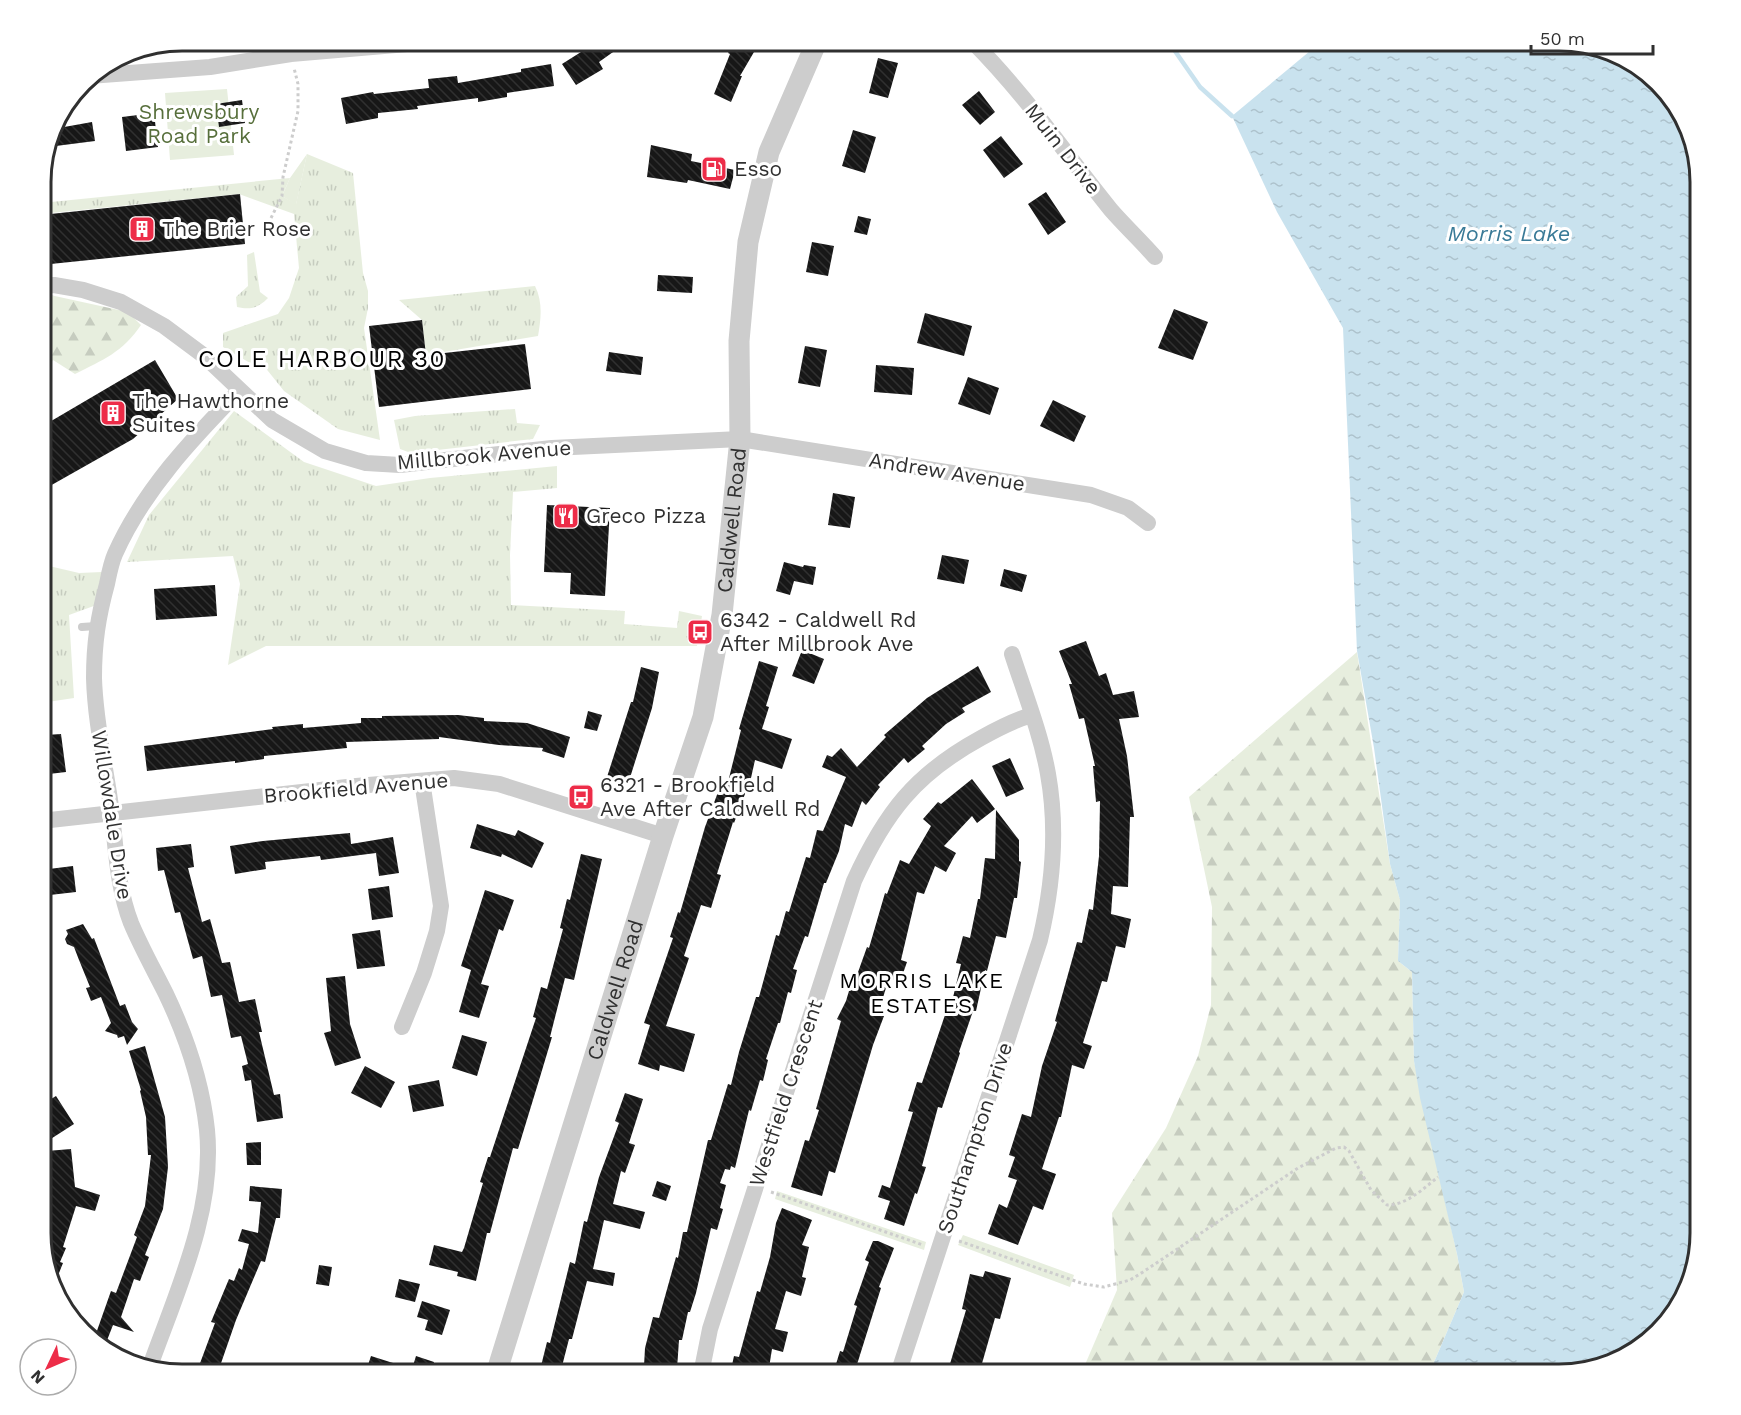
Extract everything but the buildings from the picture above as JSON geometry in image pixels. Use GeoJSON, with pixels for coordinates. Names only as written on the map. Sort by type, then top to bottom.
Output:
{"type":"FeatureCollection","features":[{"type":"Feature","properties":{"kind":"street"},"geometry":{"type":"LineString","coordinates":[[110,73],[210,67],[274,51]]}},
{"type":"Feature","properties":{"kind":"street","name":"Caldwell Road"},"geometry":{"type":"LineString","coordinates":[[499,1364],[663,836],[703,717],[722,615],[740,439],[739,341],[748,242],[769,152],[812,51]]}},
{"type":"Feature","properties":{"kind":"street","name":"Muin Drive"},"geometry":{"type":"LineString","coordinates":[[983,51],[1036,113],[1113,212],[1155,257]]}},
{"type":"Feature","properties":{"kind":"street","name":"Millbrook Avenue"},"geometry":{"type":"LineString","coordinates":[[51,285],[83,290],[121,302],[164,326],[203,355],[272,420],[310,443],[341,457],[366,463],[400,465],[552,448],[740,439]]}},
{"type":"Feature","properties":{"kind":"street","name":"Willowdale Drive"},"geometry":{"type":"LineString","coordinates":[[152,1361],[184,1269],[200,1214],[207,1173],[207,1132],[201,1089],[183,1035],[131,923],[122,896],[96,709],[89,627],[114,556],[134,516],[153,488],[184,451],[239,391]]}},
{"type":"Feature","properties":{"kind":"street","name":"Andrew Avenue"},"geometry":{"type":"LineString","coordinates":[[740,439],[1091,495],[1128,508],[1148,523]]}},
{"type":"Feature","properties":{"kind":"street","name":"Southampton Drive"},"geometry":{"type":"LineString","coordinates":[[901,1364],[1040,940],[1048,906],[1052,868],[1052,806],[1048,773],[1012,654]]}},
{"type":"Feature","properties":{"kind":"street","name":"Westfield Crescent"},"geometry":{"type":"LineString","coordinates":[[703,1364],[710,1329],[755,1186],[854,881],[869,848],[897,804],[927,774],[971,744],[1032,715]]}},
{"type":"Feature","properties":{"kind":"street","name":"Brookfield Avenue"},"geometry":{"type":"LineString","coordinates":[[51,819],[422,781],[471,779],[499,784],[663,836]]}},
{"type":"Feature","properties":{"kind":"street"},"geometry":{"type":"LineString","coordinates":[[402,1027],[427,964],[437,931],[441,906],[422,781]]}},
{"type":"Feature","properties":{"kind":"path"},"geometry":{"type":"LineString","coordinates":[[271,218],[282,196],[283,177],[298,111],[298,84],[291,51]]}},
{"type":"Feature","properties":{"kind":"path"},"geometry":{"type":"LineString","coordinates":[[755,1186],[941,1243],[1084,1284],[1104,1287],[1130,1280],[1298,1168],[1336,1148],[1344,1147],[1348,1151],[1371,1190],[1388,1205],[1396,1205],[1404,1201],[1438,1177]]}},
{"type":"Feature","properties":{"kind":"green space","name":"Shrewsbury Road Park"},"geometry":{"type":"Polygon","coordinates":[[[227,89],[234,155],[170,160],[165,93],[227,89]]]}},
{"type":"Feature","properties":{"kind":"green space"},"geometry":{"type":"Polygon","coordinates":[[[307,154],[353,173],[363,273],[368,291],[368,308],[364,328],[380,440],[338,429],[284,391],[264,366],[250,363],[223,347],[223,333],[278,314],[289,298],[299,268],[294,214],[239,194],[51,213],[51,202],[290,178],[282,196],[296,204],[307,154]]]}},
{"type":"Feature","properties":{"kind":"green space"},"geometry":{"type":"Polygon","coordinates":[[[307,154],[296,205],[282,196],[290,178],[307,154]]]}},
{"type":"Feature","properties":{"kind":"green space"},"geometry":{"type":"Polygon","coordinates":[[[254,252],[260,292],[268,298],[254,307],[237,307],[236,297],[248,286],[247,255],[254,252]]]}},
{"type":"Feature","properties":{"kind":"green space"},"geometry":{"type":"Polygon","coordinates":[[[535,286],[540,304],[538,336],[426,355],[422,320],[399,300],[535,286]]]}},
{"type":"Feature","properties":{"kind":"green space"},"geometry":{"type":"Polygon","coordinates":[[[51,295],[128,312],[141,325],[120,349],[75,374],[53,360],[51,363],[51,295]]]}},
{"type":"Feature","properties":{"kind":"green space"},"geometry":{"type":"Polygon","coordinates":[[[515,409],[517,423],[540,425],[533,439],[411,453],[400,449],[394,420],[415,416],[515,409]]]}},
{"type":"Feature","properties":{"kind":"green space"},"geometry":{"type":"Polygon","coordinates":[[[234,411],[304,462],[376,486],[430,478],[557,466],[557,488],[513,492],[510,555],[511,605],[625,611],[624,624],[677,628],[679,611],[702,616],[697,646],[266,646],[228,665],[240,584],[233,556],[127,562],[149,515],[234,411]]]}},
{"type":"Feature","properties":{"kind":"green space"},"geometry":{"type":"Polygon","coordinates":[[[51,566],[79,573],[102,572],[102,603],[69,615],[74,698],[51,701],[51,566]]]}},
{"type":"Feature","properties":{"kind":"green space"},"geometry":{"type":"Polygon","coordinates":[[[1357,652],[1390,864],[1400,900],[1398,961],[1412,972],[1414,1061],[1464,1292],[1433,1364],[1085,1364],[1117,1290],[1112,1213],[1166,1128],[1198,1056],[1211,1005],[1212,907],[1189,797],[1357,652]]]}},
{"type":"Feature","properties":{"kind":"green space"},"geometry":{"type":"Polygon","coordinates":[[[777,1191],[926,1242],[924,1250],[775,1199],[777,1191]]]}},
{"type":"Feature","properties":{"kind":"green space"},"geometry":{"type":"Polygon","coordinates":[[[963,1235],[1074,1275],[1070,1287],[958,1245],[963,1235]]]}},
{"type":"Feature","properties":{"kind":"water","name":"Morris Lake"},"geometry":{"type":"Polygon","coordinates":[[[1310,51],[1576,52],[1601,58],[1639,78],[1663,102],[1686,148],[1690,174],[1690,1241],[1686,1267],[1668,1306],[1652,1326],[1639,1337],[1601,1357],[1576,1363],[1559,1364],[1433,1364],[1464,1292],[1420,1098],[1414,1061],[1412,972],[1398,961],[1400,900],[1390,864],[1374,748],[1357,651],[1343,328],[1277,212],[1232,116],[1310,51]]]}},
{"type":"Feature","properties":{"kind":"waterway"},"geometry":{"type":"LineString","coordinates":[[1175,51],[1200,87],[1232,116]]}},
{"type":"Feature","properties":{"kind":"place","name":"Esso"},"geometry":{"type":"Point","coordinates":[714,169]}},
{"type":"Feature","properties":{"kind":"place","name":"The Brier Rose"},"geometry":{"type":"Point","coordinates":[142,229]}},
{"type":"Feature","properties":{"kind":"place","name":"The Hawthorne Suites"},"geometry":{"type":"Point","coordinates":[113,413]}},
{"type":"Feature","properties":{"kind":"place","name":"Greco Pizza"},"geometry":{"type":"Point","coordinates":[566,516]}},
{"type":"Feature","properties":{"kind":"place","name":"6342 - Caldwell Rd After Millbrook Ave"},"geometry":{"type":"Point","coordinates":[700,632]}},
{"type":"Feature","properties":{"kind":"place","name":"6321 - Brookfield Ave After Caldwell Rd"},"geometry":{"type":"Point","coordinates":[581,797]}},
{"type":"Feature","properties":{"kind":"district","name":"COLE HARBOUR 30"},"geometry":{"type":"Point","coordinates":[322,359]}},
{"type":"Feature","properties":{"kind":"district","name":"MORRIS LAKE ESTATES"},"geometry":{"type":"Point","coordinates":[922,992]}}]}
